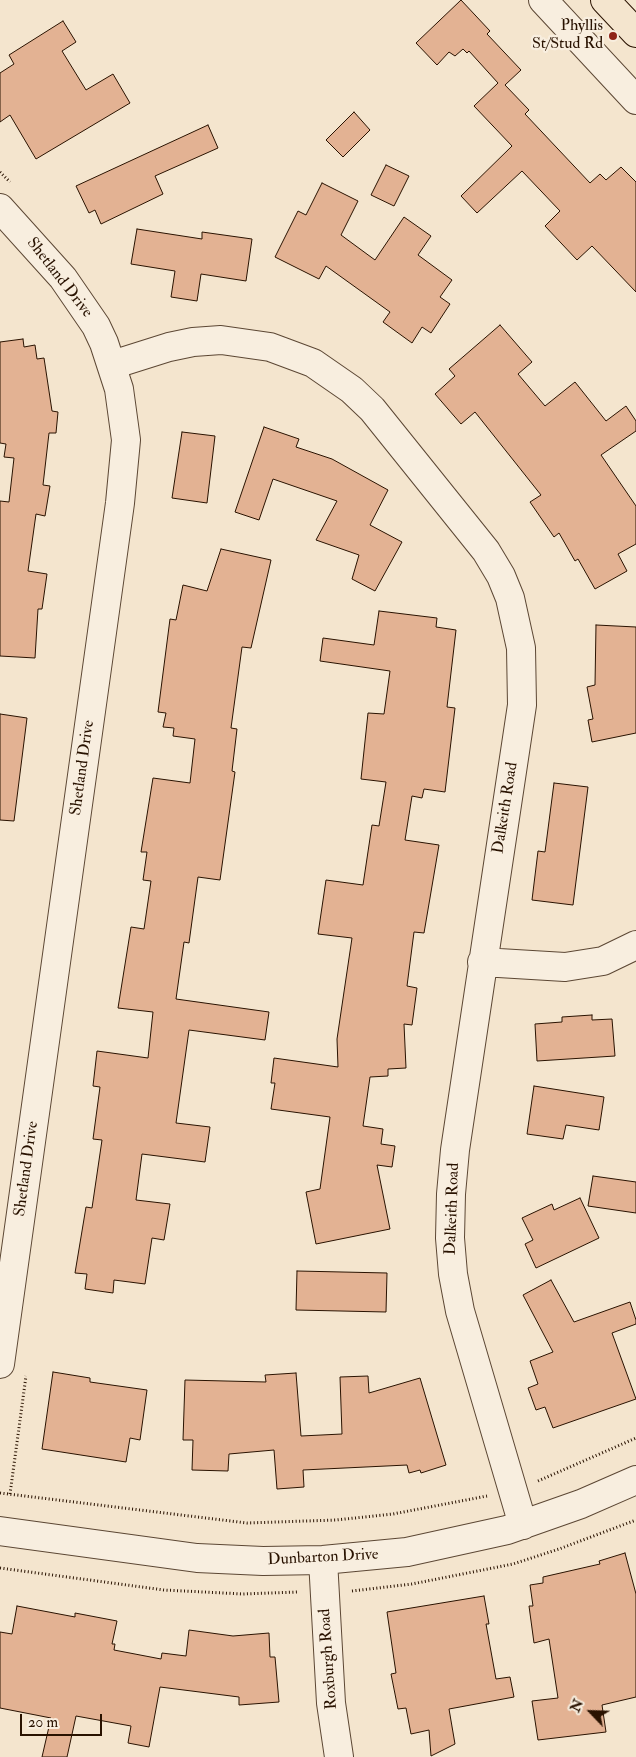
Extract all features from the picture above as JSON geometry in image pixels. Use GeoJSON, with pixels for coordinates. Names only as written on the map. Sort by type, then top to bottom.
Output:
{"type":"FeatureCollection","features":[{"type":"Feature","properties":{"kind":"main road"},"geometry":{"type":"LineString","coordinates":[[605,0],[636,33]]}},
{"type":"Feature","properties":{"kind":"street"},"geometry":{"type":"LineString","coordinates":[[543,0],[636,100]]}},
{"type":"Feature","properties":{"kind":"street","name":"Shetland Drive"},"geometry":{"type":"LineString","coordinates":[[0,208],[32,241],[77,297],[104,343],[119,388],[124,420],[124,476],[0,1364]]}},
{"type":"Feature","properties":{"kind":"street","name":"Dalkeith Road"},"geometry":{"type":"LineString","coordinates":[[112,365],[177,345],[221,340],[270,347],[313,363],[352,390],[372,409],[486,551],[501,576],[510,598],[522,648],[522,704],[482,962],[451,1194],[452,1274],[486,1406],[523,1525]]}},
{"type":"Feature","properties":{"kind":"street"},"geometry":{"type":"LineString","coordinates":[[482,962],[565,968],[603,961],[636,945]]}},
{"type":"Feature","properties":{"kind":"street","name":"Dunbarton Drive"},"geometry":{"type":"LineString","coordinates":[[0,1531],[198,1558],[263,1561],[323,1560],[407,1552],[458,1542],[523,1525],[581,1504],[636,1480]]}},
{"type":"Feature","properties":{"kind":"street","name":"Roxburgh Road"},"geometry":{"type":"LineString","coordinates":[[323,1560],[331,1704],[339,1757]]}},
{"type":"Feature","properties":{"kind":"path"},"geometry":{"type":"LineString","coordinates":[[536,1472],[539,1481],[636,1438]]}},
{"type":"Feature","properties":{"kind":"path"},"geometry":{"type":"LineString","coordinates":[[0,1493],[247,1523],[336,1520],[402,1513],[485,1497],[482,1487]]}},
{"type":"Feature","properties":{"kind":"path"},"geometry":{"type":"LineString","coordinates":[[0,1568],[164,1590],[243,1594],[299,1592]]}},
{"type":"Feature","properties":{"kind":"building"},"geometry":{"type":"Polygon","coordinates":[[[461,0],[490,31],[487,34],[521,70],[505,85],[529,110],[525,114],[590,183],[600,174],[606,180],[621,167],[636,182],[636,292],[592,246],[577,260],[545,226],[560,211],[522,171],[477,213],[461,196],[512,146],[474,106],[498,83],[469,51],[467,53],[463,49],[455,56],[449,52],[437,65],[416,43],[461,0]]]}},
{"type":"Feature","properties":{"kind":"building"},"geometry":{"type":"Polygon","coordinates":[[[63,21],[76,42],[62,51],[86,90],[113,74],[130,103],[36,159],[10,115],[0,122],[0,73],[14,64],[9,55],[63,21]]]}},
{"type":"Feature","properties":{"kind":"building"},"geometry":{"type":"Polygon","coordinates":[[[354,112],[370,130],[343,157],[326,140],[354,112]]]}},
{"type":"Feature","properties":{"kind":"building"},"geometry":{"type":"Polygon","coordinates":[[[208,125],[218,148],[155,176],[163,194],[101,224],[95,210],[89,213],[76,186],[208,125]]]}},
{"type":"Feature","properties":{"kind":"building"},"geometry":{"type":"Polygon","coordinates":[[[386,165],[409,176],[394,206],[371,195],[386,165]]]}},
{"type":"Feature","properties":{"kind":"building"},"geometry":{"type":"Polygon","coordinates":[[[322,183],[358,201],[341,235],[375,260],[404,217],[431,236],[418,255],[452,280],[440,297],[450,304],[431,333],[422,327],[412,343],[383,322],[390,312],[326,266],[319,279],[275,257],[298,211],[306,215],[322,183]]]}},
{"type":"Feature","properties":{"kind":"building"},"geometry":{"type":"Polygon","coordinates":[[[137,229],[202,239],[202,232],[252,239],[246,281],[201,274],[197,301],[171,297],[175,271],[131,264],[137,229]]]}},
{"type":"Feature","properties":{"kind":"building"},"geometry":{"type":"Polygon","coordinates":[[[500,325],[532,362],[518,374],[545,406],[575,382],[606,421],[626,406],[636,421],[636,431],[601,455],[636,506],[636,544],[618,554],[627,571],[595,589],[578,559],[575,561],[559,533],[554,537],[530,502],[541,495],[475,412],[461,424],[435,394],[455,376],[449,369],[500,325]]]}},
{"type":"Feature","properties":{"kind":"building"},"geometry":{"type":"Polygon","coordinates":[[[23,339],[24,347],[35,345],[37,359],[44,358],[52,411],[58,412],[56,433],[49,433],[43,485],[50,486],[45,516],[36,514],[28,571],[47,574],[42,609],[38,609],[35,658],[0,656],[0,501],[9,502],[14,458],[4,457],[6,444],[0,443],[0,342],[23,339]]]}},
{"type":"Feature","properties":{"kind":"building"},"geometry":{"type":"Polygon","coordinates":[[[264,427],[299,439],[296,447],[332,459],[388,490],[370,525],[402,542],[375,591],[352,579],[359,555],[316,540],[337,501],[273,479],[259,520],[235,512],[264,427]]]}},
{"type":"Feature","properties":{"kind":"building"},"geometry":{"type":"Polygon","coordinates":[[[182,432],[215,436],[207,503],[172,498],[182,432]]]}},
{"type":"Feature","properties":{"kind":"building"},"geometry":{"type":"Polygon","coordinates":[[[221,549],[271,560],[251,648],[242,647],[231,728],[237,729],[232,771],[235,772],[220,880],[198,877],[189,943],[184,942],[176,999],[269,1012],[265,1040],[189,1030],[176,1123],[210,1127],[205,1162],[142,1154],[136,1200],[170,1204],[164,1240],[152,1238],[145,1284],[114,1280],[113,1293],[85,1289],[87,1274],[75,1273],[86,1207],[92,1208],[102,1140],[93,1139],[100,1087],[93,1086],[97,1051],[148,1058],[153,1012],[118,1008],[131,927],[144,929],[151,881],[143,880],[147,852],[141,852],[153,778],[190,783],[195,739],[173,736],[174,728],[163,727],[166,713],[158,712],[170,619],[176,620],[183,585],[207,591],[221,549]]]}},
{"type":"Feature","properties":{"kind":"building"},"geometry":{"type":"Polygon","coordinates":[[[379,611],[437,618],[436,627],[456,630],[447,707],[455,708],[445,792],[424,789],[422,798],[412,796],[405,840],[439,845],[424,933],[414,932],[407,986],[417,988],[412,1025],[404,1024],[406,1068],[388,1069],[388,1076],[370,1077],[363,1126],[383,1129],[381,1144],[395,1146],[392,1167],[377,1165],[390,1229],[316,1244],[306,1192],[320,1189],[330,1117],[271,1109],[275,1083],[271,1083],[274,1058],[338,1067],[337,1039],[352,938],[318,934],[326,880],[363,885],[372,825],[379,826],[386,782],[361,779],[368,713],[384,714],[390,671],[320,661],[323,638],[374,645],[379,611]]]}},
{"type":"Feature","properties":{"kind":"building"},"geometry":{"type":"Polygon","coordinates":[[[596,625],[636,627],[636,733],[592,742],[588,720],[593,719],[587,687],[595,685],[596,625]]]}},
{"type":"Feature","properties":{"kind":"building"},"geometry":{"type":"Polygon","coordinates":[[[0,714],[27,718],[14,821],[0,820],[0,714]]]}},
{"type":"Feature","properties":{"kind":"building"},"geometry":{"type":"Polygon","coordinates":[[[554,783],[588,787],[573,905],[532,900],[538,851],[545,852],[554,783]]]}},
{"type":"Feature","properties":{"kind":"building"},"geometry":{"type":"Polygon","coordinates":[[[592,1015],[592,1020],[612,1019],[615,1056],[537,1061],[535,1024],[562,1022],[562,1017],[592,1015]]]}},
{"type":"Feature","properties":{"kind":"building"},"geometry":{"type":"Polygon","coordinates":[[[534,1086],[604,1097],[599,1130],[566,1125],[563,1139],[527,1134],[534,1086]]]}},
{"type":"Feature","properties":{"kind":"building"},"geometry":{"type":"Polygon","coordinates":[[[593,1176],[636,1182],[636,1213],[588,1206],[593,1176]]]}},
{"type":"Feature","properties":{"kind":"building"},"geometry":{"type":"Polygon","coordinates":[[[580,1198],[599,1238],[536,1268],[525,1244],[533,1240],[522,1218],[552,1204],[554,1210],[580,1198]]]}},
{"type":"Feature","properties":{"kind":"building"},"geometry":{"type":"Polygon","coordinates":[[[297,1271],[387,1273],[386,1312],[296,1310],[297,1271]]]}},
{"type":"Feature","properties":{"kind":"building"},"geometry":{"type":"Polygon","coordinates":[[[551,1280],[574,1322],[630,1302],[636,1320],[636,1324],[612,1333],[636,1399],[553,1428],[545,1407],[536,1410],[528,1388],[538,1384],[530,1361],[553,1352],[523,1295],[551,1280]]]}},
{"type":"Feature","properties":{"kind":"building"},"geometry":{"type":"Polygon","coordinates":[[[53,1372],[90,1378],[90,1382],[147,1390],[140,1440],[130,1438],[126,1462],[42,1449],[53,1372]]]}},
{"type":"Feature","properties":{"kind":"building"},"geometry":{"type":"Polygon","coordinates":[[[296,1373],[301,1436],[342,1434],[340,1377],[368,1376],[369,1393],[420,1378],[446,1465],[421,1473],[420,1470],[409,1473],[407,1465],[303,1470],[304,1487],[277,1489],[274,1450],[229,1454],[228,1471],[192,1470],[193,1440],[183,1440],[185,1380],[266,1382],[265,1375],[296,1373]]]}},
{"type":"Feature","properties":{"kind":"building"},"geometry":{"type":"Polygon","coordinates":[[[625,1553],[636,1594],[636,1697],[602,1705],[606,1732],[538,1740],[532,1701],[558,1698],[549,1639],[534,1643],[529,1606],[533,1606],[530,1585],[543,1583],[543,1577],[600,1564],[599,1561],[625,1553]]]}},
{"type":"Feature","properties":{"kind":"building"},"geometry":{"type":"Polygon","coordinates":[[[484,1596],[489,1624],[486,1624],[496,1679],[510,1677],[514,1697],[449,1709],[455,1744],[431,1756],[429,1730],[411,1734],[406,1708],[398,1709],[391,1674],[396,1673],[387,1612],[484,1596]]]}},
{"type":"Feature","properties":{"kind":"building"},"geometry":{"type":"Polygon","coordinates":[[[17,1606],[75,1617],[75,1613],[117,1621],[112,1644],[115,1644],[114,1650],[161,1659],[162,1653],[186,1656],[189,1630],[233,1636],[269,1633],[270,1657],[275,1657],[279,1702],[239,1705],[239,1697],[160,1687],[149,1747],[128,1743],[131,1726],[76,1716],[67,1757],[42,1757],[51,1718],[0,1708],[0,1632],[12,1634],[17,1606]]]}},
{"type":"Feature","properties":{"kind":"place","name":"Phyllis St/Stud Rd"},"geometry":{"type":"Point","coordinates":[613,36]}}]}
